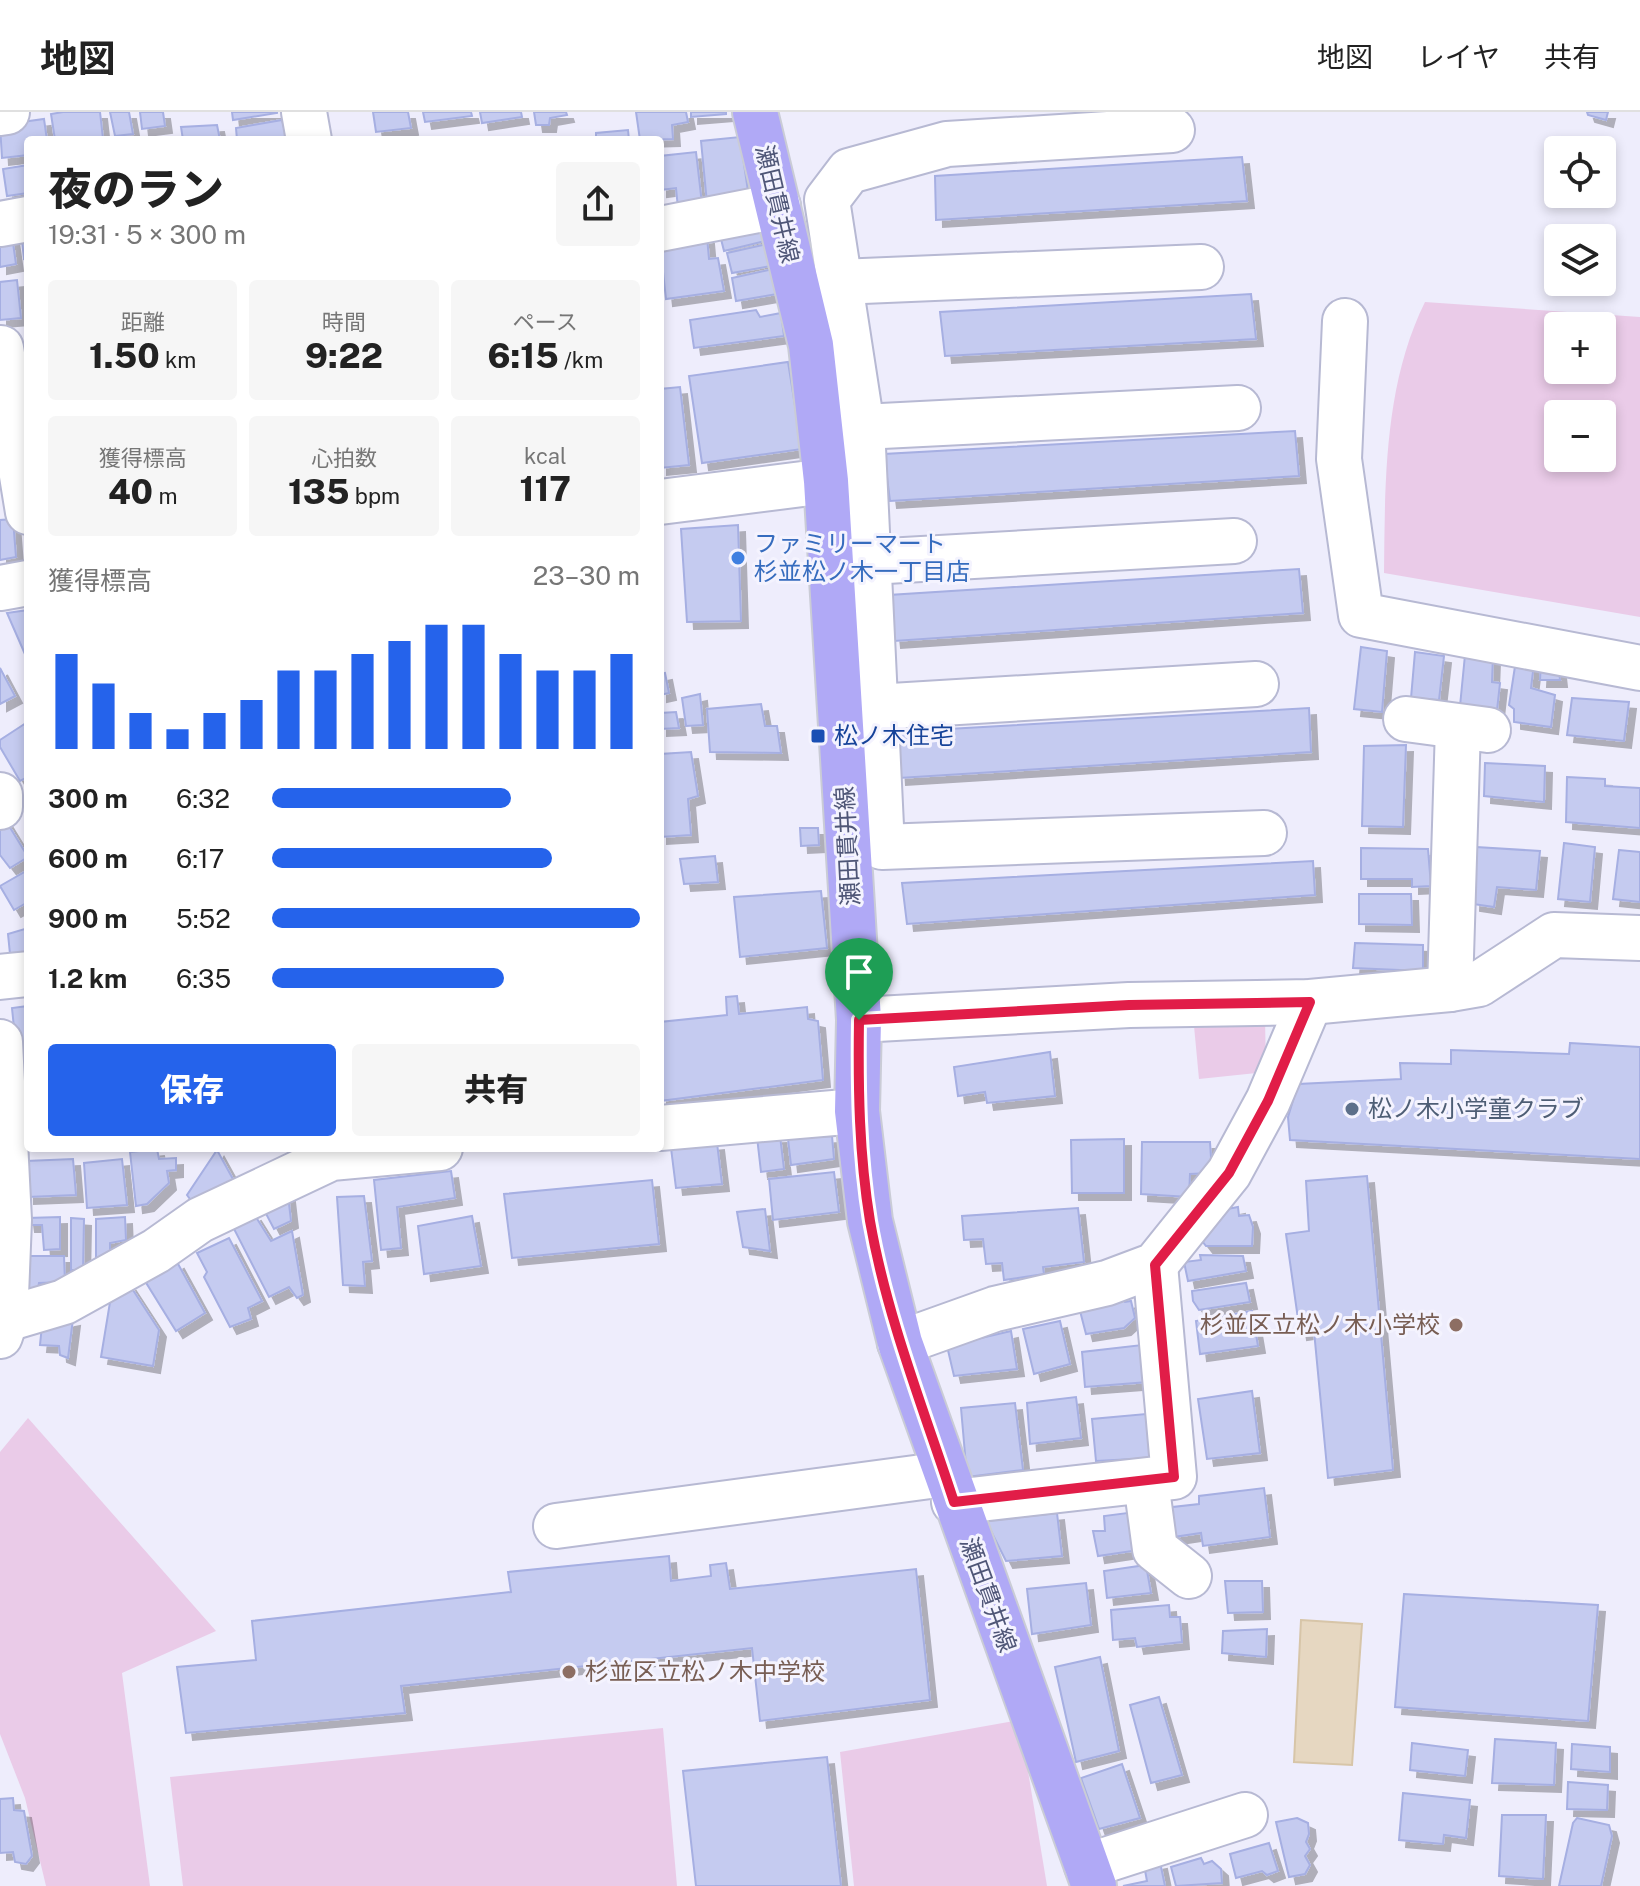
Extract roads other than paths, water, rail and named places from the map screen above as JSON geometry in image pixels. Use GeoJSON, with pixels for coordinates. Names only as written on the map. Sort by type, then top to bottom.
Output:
{"type":"FeatureCollection","features":[{"type":"Feature","properties":{"kind":"main road","name":"瀬田貫井線"},"geometry":{"type":"LineString","coordinates":[[755,112],[811,345],[826,481],[859,1020],[857,1111],[870,1221],[900,1343],[949,1488],[1090,1876]]}},
{"type":"Feature","properties":{"kind":"street"},"geometry":{"type":"LineString","coordinates":[[0,113],[7,112]]}},
{"type":"Feature","properties":{"kind":"street"},"geometry":{"type":"LineString","coordinates":[[304,112],[308,136]]}},
{"type":"Feature","properties":{"kind":"street"},"geometry":{"type":"LineString","coordinates":[[1172,130],[947,144],[849,171],[827,200],[862,427],[882,847],[1264,833]]}},
{"type":"Feature","properties":{"kind":"street"},"geometry":{"type":"LineString","coordinates":[[664,228],[778,206]]}},
{"type":"Feature","properties":{"kind":"street"},"geometry":{"type":"LineString","coordinates":[[0,224],[24,220]]}},
{"type":"Feature","properties":{"kind":"street"},"geometry":{"type":"LineString","coordinates":[[794,273],[838,275],[1201,267]]}},
{"type":"Feature","properties":{"kind":"street"},"geometry":{"type":"LineString","coordinates":[[1345,321],[1339,459],[1361,615],[1640,668]]}},
{"type":"Feature","properties":{"kind":"street"},"geometry":{"type":"LineString","coordinates":[[10,346],[24,475]]}},
{"type":"Feature","properties":{"kind":"street"},"geometry":{"type":"LineString","coordinates":[[862,427],[1238,408]]}},
{"type":"Feature","properties":{"kind":"street"},"geometry":{"type":"LineString","coordinates":[[664,501],[826,481]]}},
{"type":"Feature","properties":{"kind":"street"},"geometry":{"type":"LineString","coordinates":[[869,562],[1234,541]]}},
{"type":"Feature","properties":{"kind":"street"},"geometry":{"type":"LineString","coordinates":[[0,588],[24,584]]}},
{"type":"Feature","properties":{"kind":"street"},"geometry":{"type":"LineString","coordinates":[[875,707],[1256,684]]}},
{"type":"Feature","properties":{"kind":"street"},"geometry":{"type":"LineString","coordinates":[[1406,719],[1473,728],[1450,989]]}},
{"type":"Feature","properties":{"kind":"street"},"geometry":{"type":"LineString","coordinates":[[0,795],[0,807]]}},
{"type":"Feature","properties":{"kind":"street"},"geometry":{"type":"LineString","coordinates":[[859,1020],[1129,1005],[1310,1002],[1450,989],[1479,984],[1554,935],[1640,938]]}},
{"type":"Feature","properties":{"kind":"street"},"geometry":{"type":"LineString","coordinates":[[0,977],[24,974]]}},
{"type":"Feature","properties":{"kind":"street"},"geometry":{"type":"LineString","coordinates":[[900,1343],[995,1309],[1107,1283],[1155,1265],[1229,1173],[1268,1101],[1310,1002]]}},
{"type":"Feature","properties":{"kind":"street"},"geometry":{"type":"LineString","coordinates":[[10,1054],[17,1138],[2,1326],[64,1302],[156,1251],[200,1220],[329,1153],[351,1152]]}},
{"type":"Feature","properties":{"kind":"street"},"geometry":{"type":"LineString","coordinates":[[664,1128],[857,1111]]}},
{"type":"Feature","properties":{"kind":"street"},"geometry":{"type":"LineString","coordinates":[[556,1526],[949,1488],[1146,1482],[1174,1477],[1155,1265]]}},
{"type":"Feature","properties":{"kind":"street"},"geometry":{"type":"LineString","coordinates":[[1146,1482],[1155,1549],[1189,1576]]}},
{"type":"Feature","properties":{"kind":"street"},"geometry":{"type":"LineString","coordinates":[[1090,1876],[1245,1815]]}},
{"type":"Feature","properties":{"kind":"place","name":"ファミリーマート 杉並松ノ木一丁目店"},"geometry":{"type":"Point","coordinates":[738,558]}},
{"type":"Feature","properties":{"kind":"place","name":"松ノ木住宅"},"geometry":{"type":"Point","coordinates":[818,736]}},
{"type":"Feature","properties":{"kind":"place","name":"松ノ木小学童クラブ"},"geometry":{"type":"Point","coordinates":[1352,1109]}},
{"type":"Feature","properties":{"kind":"place","name":"杉並区立松ノ木小学校"},"geometry":{"type":"Point","coordinates":[1456,1325]}},
{"type":"Feature","properties":{"kind":"place","name":"杉並区立松ノ木中学校"},"geometry":{"type":"Point","coordinates":[569,1672]}}]}
